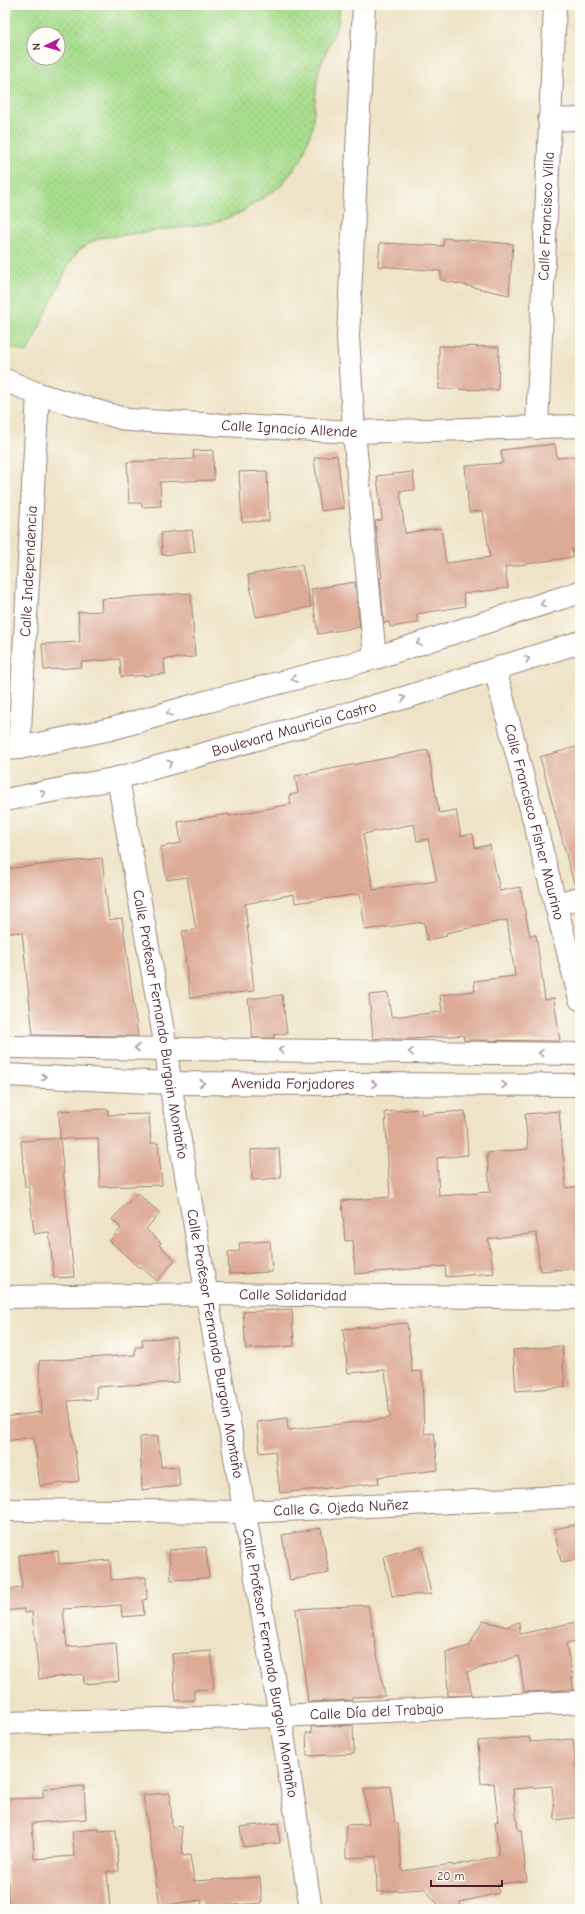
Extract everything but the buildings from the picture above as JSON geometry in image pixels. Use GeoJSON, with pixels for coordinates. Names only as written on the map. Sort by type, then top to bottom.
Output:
{"type":"FeatureCollection","features":[{"type":"Feature","properties":{"kind":"street"},"geometry":{"type":"LineString","coordinates":[[364,5],[348,337],[354,432],[375,658]]}},
{"type":"Feature","properties":{"kind":"street","name":"Calle Francisco Villa"},"geometry":{"type":"LineString","coordinates":[[537,428],[555,5]]}},
{"type":"Feature","properties":{"kind":"street"},"geometry":{"type":"LineString","coordinates":[[549,120],[580,119]]}},
{"type":"Feature","properties":{"kind":"street","name":"Calle Ignacio Allende"},"geometry":{"type":"LineString","coordinates":[[5,380],[38,394],[128,420],[354,432],[580,426]]}},
{"type":"Feature","properties":{"kind":"street","name":"Calle Independencia"},"geometry":{"type":"LineString","coordinates":[[12,748],[38,394]]}},
{"type":"Feature","properties":{"kind":"street"},"geometry":{"type":"LineString","coordinates":[[12,748],[111,730],[209,701],[375,658],[580,592]]}},
{"type":"Feature","properties":{"kind":"street","name":"Boulevard Mauricio Castro"},"geometry":{"type":"LineString","coordinates":[[5,800],[118,778],[407,697],[580,642]]}},
{"type":"Feature","properties":{"kind":"street","name":"Calle Francisco Fisher Maurino"},"geometry":{"type":"LineString","coordinates":[[495,669],[580,999]]}},
{"type":"Feature","properties":{"kind":"street","name":"Calle Profesor Fernando Burgoin Montaño"},"geometry":{"type":"LineString","coordinates":[[118,778],[166,1048],[170,1083],[245,1512],[312,1909]]}},
{"type":"Feature","properties":{"kind":"street"},"geometry":{"type":"LineString","coordinates":[[556,904],[580,898]]}},
{"type":"Feature","properties":{"kind":"street"},"geometry":{"type":"LineString","coordinates":[[5,1047],[580,1054]]}},
{"type":"Feature","properties":{"kind":"street","name":"Avenida Forjadores"},"geometry":{"type":"LineString","coordinates":[[5,1075],[170,1083],[580,1085]]}},
{"type":"Feature","properties":{"kind":"street","name":"Calle Solidaridad"},"geometry":{"type":"LineString","coordinates":[[5,1297],[207,1294],[580,1298]]}},
{"type":"Feature","properties":{"kind":"street","name":"Calle G. Ojeda Nuñez"},"geometry":{"type":"LineString","coordinates":[[5,1510],[245,1512],[580,1496]]}},
{"type":"Feature","properties":{"kind":"street","name":"Calle Día del Trabajo"},"geometry":{"type":"LineString","coordinates":[[5,1723],[280,1716],[580,1702]]}},
{"type":"Feature","properties":{"kind":"green space"},"geometry":{"type":"Polygon","coordinates":[[[5,5],[340,5],[338,23],[318,72],[312,129],[302,158],[282,185],[242,212],[214,223],[101,238],[79,250],[69,264],[27,353],[5,345],[5,5]]]}}]}
